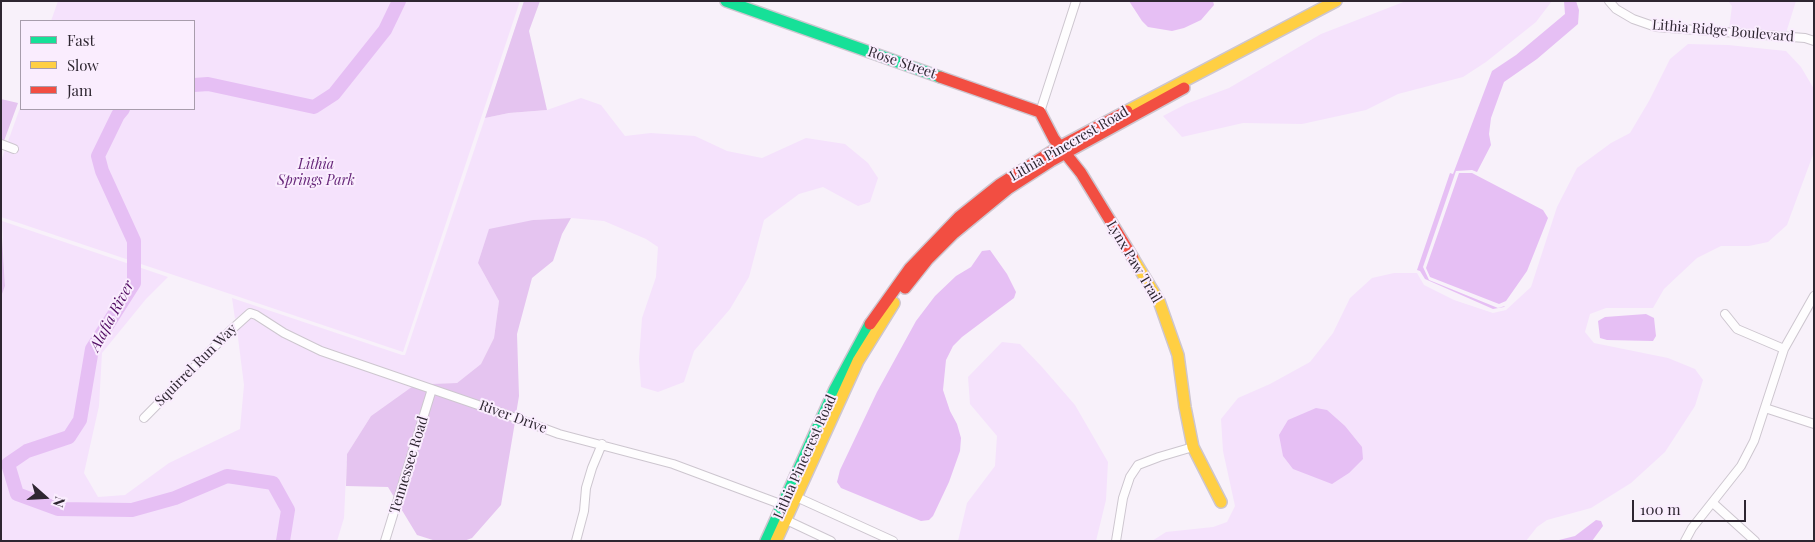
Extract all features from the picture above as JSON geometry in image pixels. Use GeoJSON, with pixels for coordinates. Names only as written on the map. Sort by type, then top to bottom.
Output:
{"type":"FeatureCollection","features":[{"type":"Feature","properties":{"kind":"main road","name":"Rose Street"},"geometry":{"type":"LineString","coordinates":[[726,1],[1040,112]]}},
{"type":"Feature","properties":{"kind":"main road","name":"Lithia Pinecrest Road"},"geometry":{"type":"LineString","coordinates":[[766,541],[781,518],[853,353],[877,313],[895,287],[925,251],[966,211],[999,185],[1190,77],[1229,59],[1336,1]]}},
{"type":"Feature","properties":{"kind":"main road"},"geometry":{"type":"LineString","coordinates":[[1040,112],[1062,150]]}},
{"type":"Feature","properties":{"kind":"main road","name":"Lynx Paw Trail"},"geometry":{"type":"LineString","coordinates":[[1062,150],[1081,173],[1159,301],[1178,355],[1193,447],[1220,502]]}},
{"type":"Feature","properties":{"kind":"main road","name":"Lithia Pinecrest Road"},"geometry":{"type":"LineString","coordinates":[[776,541],[783,505],[792,494]]}},
{"type":"Feature","properties":{"kind":"street"},"geometry":{"type":"LineString","coordinates":[[1040,112],[1076,1]]}},
{"type":"Feature","properties":{"kind":"street","name":"Lithia Ridge Boulevard"},"geometry":{"type":"LineString","coordinates":[[1609,1],[1616,9],[1633,19],[1656,27],[1805,38],[1814,41]]}},
{"type":"Feature","properties":{"kind":"street"},"geometry":{"type":"LineString","coordinates":[[1,144],[14,149]]}},
{"type":"Feature","properties":{"kind":"street"},"geometry":{"type":"LineString","coordinates":[[1685,541],[1692,528],[1740,466],[1754,441],[1784,349],[1814,296]]}},
{"type":"Feature","properties":{"kind":"street","name":"River Drive"},"geometry":{"type":"LineString","coordinates":[[250,313],[320,351],[558,434],[674,464],[783,505]]}},
{"type":"Feature","properties":{"kind":"street","name":"Squirrel Run Way"},"geometry":{"type":"LineString","coordinates":[[144,418],[250,313]]}},
{"type":"Feature","properties":{"kind":"street"},"geometry":{"type":"LineString","coordinates":[[1725,314],[1737,328],[1784,349]]}},
{"type":"Feature","properties":{"kind":"street","name":"Tennessee Road"},"geometry":{"type":"LineString","coordinates":[[385,541],[432,389]]}},
{"type":"Feature","properties":{"kind":"street"},"geometry":{"type":"LineString","coordinates":[[1765,408],[1814,424]]}},
{"type":"Feature","properties":{"kind":"street"},"geometry":{"type":"LineString","coordinates":[[576,541],[584,511],[586,488],[602,444]]}},
{"type":"Feature","properties":{"kind":"street"},"geometry":{"type":"LineString","coordinates":[[1116,541],[1130,476],[1138,465],[1193,447]]}},
{"type":"Feature","properties":{"kind":"street"},"geometry":{"type":"LineString","coordinates":[[792,494],[893,541]]}},
{"type":"Feature","properties":{"kind":"street"},"geometry":{"type":"LineString","coordinates":[[1713,503],[1755,541]]}},
{"type":"Feature","properties":{"kind":"street"},"geometry":{"type":"LineString","coordinates":[[781,518],[831,541]]}},
{"type":"Feature","properties":{"kind":"green space","name":"Lithia Springs Park"},"geometry":{"type":"Polygon","coordinates":[[[58,1],[520,1],[403,352],[1,217],[1,161],[20,108],[20,110],[195,110],[195,20],[51,20],[58,1]]]}},
{"type":"Feature","properties":{"kind":"green space"},"geometry":{"type":"Polygon","coordinates":[[[1406,1],[1552,1],[1536,22],[1486,62],[1463,77],[1398,94],[1366,110],[1302,124],[1243,123],[1182,137],[1163,116],[1186,104],[1229,88],[1321,34],[1406,1]]]}},
{"type":"Feature","properties":{"kind":"green space"},"geometry":{"type":"Polygon","coordinates":[[[1728,1],[1796,1],[1786,33],[1729,29],[1732,6],[1728,1]]]}},
{"type":"Feature","properties":{"kind":"green space"},"geometry":{"type":"Polygon","coordinates":[[[1688,44],[1728,45],[1786,51],[1801,67],[1814,89],[1814,152],[1787,225],[1768,242],[1749,246],[1721,246],[1697,258],[1664,289],[1653,308],[1606,308],[1590,314],[1585,332],[1594,343],[1668,358],[1695,369],[1703,380],[1695,406],[1665,452],[1631,483],[1591,508],[1547,520],[1537,527],[1526,541],[1152,541],[1166,532],[1213,527],[1227,522],[1235,506],[1223,451],[1221,419],[1238,398],[1270,384],[1310,362],[1333,333],[1350,298],[1372,278],[1394,273],[1417,273],[1424,285],[1454,300],[1493,313],[1506,310],[1531,287],[1557,207],[1577,168],[1611,143],[1630,133],[1670,59],[1688,44]]]}},
{"type":"Feature","properties":{"kind":"green space"},"geometry":{"type":"Polygon","coordinates":[[[581,98],[601,105],[625,136],[651,133],[695,136],[727,151],[762,158],[806,138],[845,144],[868,163],[878,178],[870,202],[858,206],[823,187],[799,194],[764,220],[749,277],[730,309],[694,351],[684,382],[658,392],[641,387],[639,359],[642,318],[656,277],[658,247],[646,239],[604,221],[571,218],[533,220],[478,263],[499,301],[494,338],[481,364],[457,383],[429,384],[322,348],[286,330],[250,308],[246,309],[235,319],[232,298],[405,355],[485,118],[509,113],[547,110],[581,98]]]}},
{"type":"Feature","properties":{"kind":"green space"},"geometry":{"type":"Polygon","coordinates":[[[2,221],[168,277],[146,299],[102,353],[99,406],[84,473],[98,497],[125,495],[169,463],[240,429],[244,385],[237,330],[251,318],[282,337],[319,355],[413,386],[371,416],[347,454],[344,518],[337,541],[1,541],[1,297],[5,286],[2,221]]]}},
{"type":"Feature","properties":{"kind":"green space"},"geometry":{"type":"Polygon","coordinates":[[[1002,342],[1020,344],[1042,367],[1075,405],[1108,462],[1106,500],[1096,541],[958,541],[967,503],[995,466],[997,436],[970,404],[968,377],[1002,342]]]}},
{"type":"Feature","properties":{"kind":"shaded area"},"geometry":{"type":"Polygon","coordinates":[[[524,1],[540,1],[529,31],[547,110],[509,113],[485,118],[524,1]]]}},
{"type":"Feature","properties":{"kind":"shaded area"},"geometry":{"type":"Polygon","coordinates":[[[1129,1],[1213,1],[1214,5],[1201,20],[1172,31],[1148,27],[1129,1]]]}},
{"type":"Feature","properties":{"kind":"shaded area"},"geometry":{"type":"Polygon","coordinates":[[[1564,1],[1576,1],[1579,10],[1578,24],[1537,59],[1504,82],[1491,118],[1489,134],[1491,145],[1477,172],[1472,170],[1456,171],[1423,267],[1429,280],[1498,308],[1505,306],[1504,307],[1493,309],[1425,279],[1420,271],[1417,270],[1450,173],[1453,174],[1492,71],[1516,55],[1565,14],[1564,1]]]}},
{"type":"Feature","properties":{"kind":"shaded area"},"geometry":{"type":"Polygon","coordinates":[[[1,99],[18,103],[4,141],[1,140],[1,99]]]}},
{"type":"Feature","properties":{"kind":"shaded area"},"geometry":{"type":"Polygon","coordinates":[[[1459,173],[1472,173],[1543,210],[1548,218],[1527,271],[1506,301],[1499,304],[1430,277],[1426,268],[1459,173]]]}},
{"type":"Feature","properties":{"kind":"shaded area"},"geometry":{"type":"Polygon","coordinates":[[[571,218],[562,234],[553,261],[532,278],[517,334],[519,396],[516,414],[429,384],[457,383],[481,364],[494,338],[499,301],[478,263],[489,229],[533,220],[571,218]]]}},
{"type":"Feature","properties":{"kind":"shaded area"},"geometry":{"type":"Polygon","coordinates":[[[1,221],[5,286],[1,297],[1,221]]]}},
{"type":"Feature","properties":{"kind":"shaded area"},"geometry":{"type":"Polygon","coordinates":[[[990,250],[1007,274],[1016,292],[1014,298],[962,337],[953,346],[946,360],[943,390],[961,438],[960,451],[949,482],[933,516],[929,520],[921,521],[841,488],[837,482],[840,470],[877,392],[916,321],[935,296],[956,276],[971,267],[982,251],[990,250]]]}},
{"type":"Feature","properties":{"kind":"shaded area"},"geometry":{"type":"Polygon","coordinates":[[[1646,314],[1654,318],[1656,336],[1653,341],[1607,340],[1600,338],[1598,321],[1605,317],[1646,314]]]}},
{"type":"Feature","properties":{"kind":"shaded area"},"geometry":{"type":"Polygon","coordinates":[[[413,386],[427,391],[394,497],[388,487],[346,486],[347,454],[371,416],[413,386]]]}},
{"type":"Feature","properties":{"kind":"shaded area"},"geometry":{"type":"Polygon","coordinates":[[[435,394],[515,422],[501,505],[472,538],[464,541],[436,541],[417,535],[400,507],[435,394]]]}},
{"type":"Feature","properties":{"kind":"shaded area"},"geometry":{"type":"Polygon","coordinates":[[[1316,408],[1327,410],[1345,426],[1362,447],[1363,459],[1349,473],[1332,484],[1293,469],[1283,456],[1279,435],[1288,420],[1316,408]]]}},
{"type":"Feature","properties":{"kind":"shaded area"},"geometry":{"type":"Polygon","coordinates":[[[1596,520],[1601,521],[1603,526],[1592,541],[1555,541],[1575,536],[1596,520]]]}},
{"type":"Feature","properties":{"kind":"waterway","name":"Alafia River"},"geometry":{"type":"LineString","coordinates":[[195,85],[208,84],[314,107],[334,94],[385,30],[399,1]]}},
{"type":"Feature","properties":{"kind":"waterway","name":"Alafia River"},"geometry":{"type":"LineString","coordinates":[[122,110],[98,156],[102,171],[134,241],[134,283],[92,349],[80,420],[69,437],[27,451],[8,464],[17,494],[58,509],[132,510],[175,498],[227,476],[273,483],[288,510],[283,541]]}},
{"type":"Feature","properties":{"kind":"traffic: fast"},"geometry":{"type":"LineString","coordinates":[[726,1],[940,77]]}},
{"type":"Feature","properties":{"kind":"traffic: fast"},"geometry":{"type":"LineString","coordinates":[[766,541],[835,389],[870,324]]}},
{"type":"Feature","properties":{"kind":"traffic: slow"},"geometry":{"type":"LineString","coordinates":[[1127,111],[1336,1]]}},
{"type":"Feature","properties":{"kind":"traffic: slow"},"geometry":{"type":"LineString","coordinates":[[1133,258],[1159,301],[1178,355],[1193,447],[1221,502]]}},
{"type":"Feature","properties":{"kind":"traffic: slow"},"geometry":{"type":"LineString","coordinates":[[776,541],[858,361],[894,303]]}},
{"type":"Feature","properties":{"kind":"traffic: jam"},"geometry":{"type":"LineString","coordinates":[[940,77],[1040,112],[1054,139],[1081,173],[1133,258]]}},
{"type":"Feature","properties":{"kind":"traffic: jam"},"geometry":{"type":"LineString","coordinates":[[905,288],[928,259],[953,234],[1009,188],[1051,161],[1184,88]]}},
{"type":"Feature","properties":{"kind":"traffic: jam"},"geometry":{"type":"LineString","coordinates":[[870,324],[910,268],[959,217],[999,185],[1059,147],[1127,111]]}}]}
